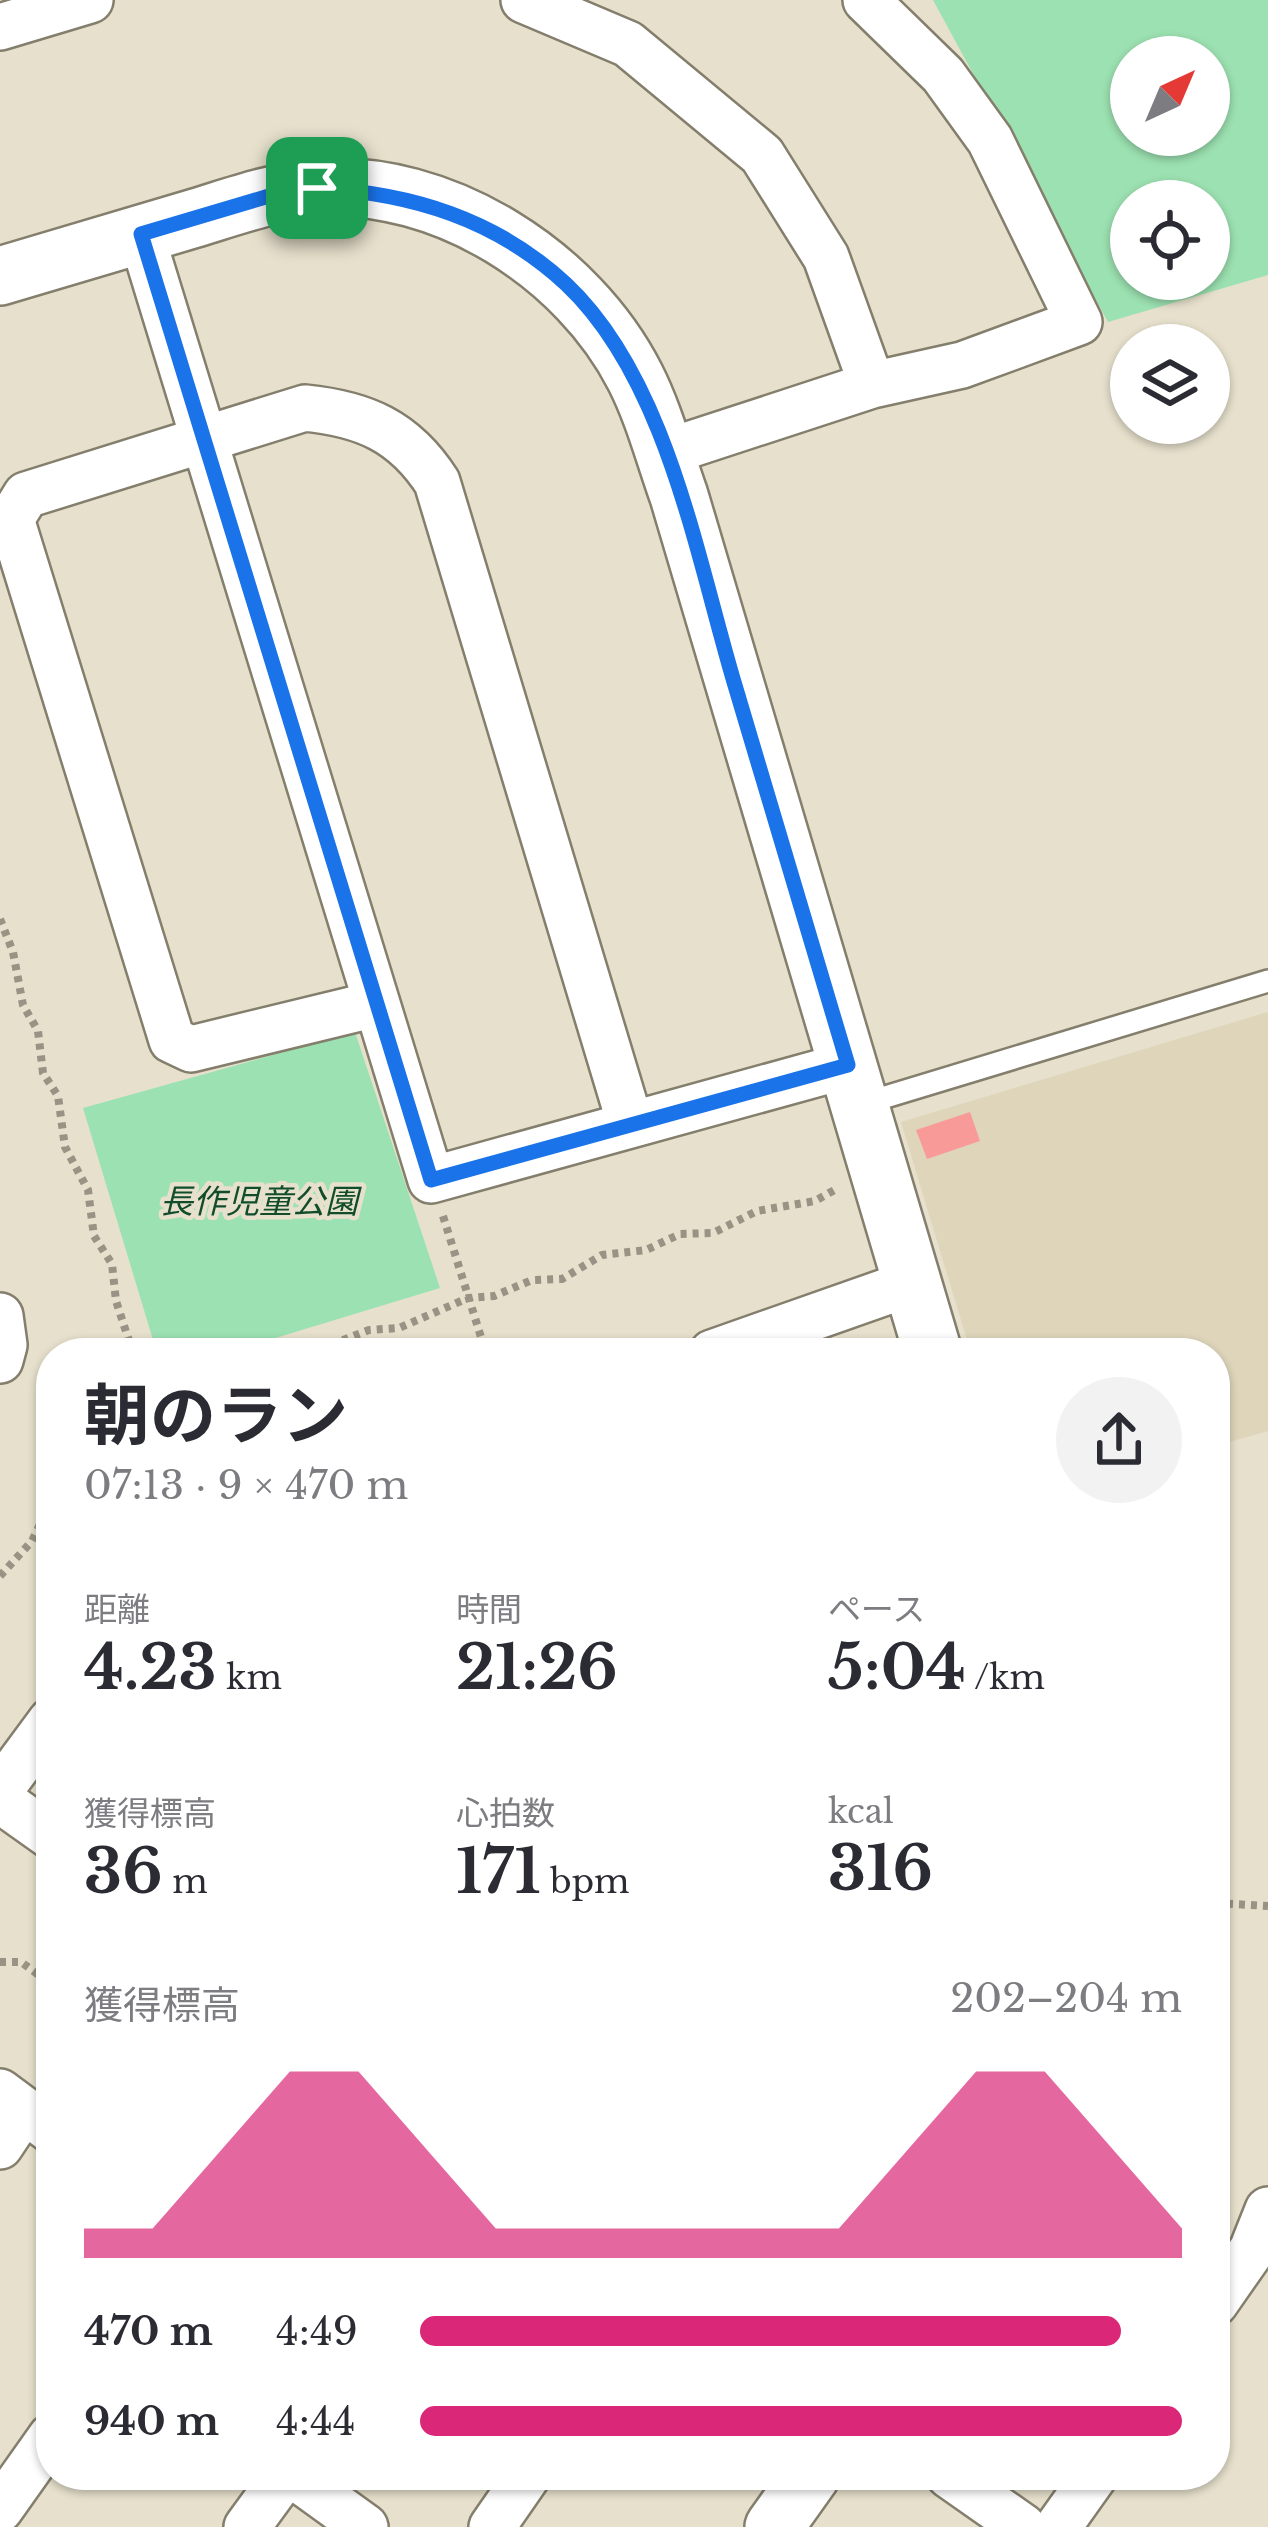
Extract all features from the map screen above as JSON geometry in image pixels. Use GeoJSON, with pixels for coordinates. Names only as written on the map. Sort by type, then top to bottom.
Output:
{"type":"FeatureCollection","features":[{"type":"Feature","properties":{"kind":"street"},"geometry":{"type":"LineString","coordinates":[[0,28],[90,0]]}},
{"type":"Feature","properties":{"kind":"street"},"geometry":{"type":"LineString","coordinates":[[524,0],[628,44],[762,155],[826,257],[872,385]]}},
{"type":"Feature","properties":{"kind":"street"},"geometry":{"type":"LineString","coordinates":[[664,453],[872,385],[962,364],[1079,322],[991,140],[943,75],[866,0]]}},
{"type":"Feature","properties":{"kind":"street"},"geometry":{"type":"LineString","coordinates":[[0,277],[269,196],[317,188],[404,197],[478,223],[565,284],[606,330],[634,376],[664,453],[928,1338]]}},
{"type":"Feature","properties":{"kind":"street"},"geometry":{"type":"LineString","coordinates":[[141,234],[431,1180],[630,1123],[854,1085]]}},
{"type":"Feature","properties":{"kind":"street"},"geometry":{"type":"LineString","coordinates":[[376,1004],[191,1049],[172,1040],[11,519],[26,495],[305,408],[347,413],[392,431],[420,456],[436,482],[630,1123]]}},
{"type":"Feature","properties":{"kind":"street"},"geometry":{"type":"LineString","coordinates":[[755,1338],[911,1283]]}},
{"type":"Feature","properties":{"kind":"street"},"geometry":{"type":"LineString","coordinates":[[0,1316],[4,1345],[0,1360]]}},
{"type":"Feature","properties":{"kind":"street"},"geometry":{"type":"LineString","coordinates":[[0,1790],[36,1741]]}},
{"type":"Feature","properties":{"kind":"street"},"geometry":{"type":"LineString","coordinates":[[0,1800],[36,1825]]}},
{"type":"Feature","properties":{"kind":"street"},"geometry":{"type":"LineString","coordinates":[[1230,2281],[1252,2249],[1268,2210]]}},
{"type":"Feature","properties":{"kind":"street"},"geometry":{"type":"LineString","coordinates":[[0,2509],[36,2458]]}},
{"type":"Feature","properties":{"kind":"street"},"geometry":{"type":"LineString","coordinates":[[248,2527],[277,2490]]}},
{"type":"Feature","properties":{"kind":"street"},"geometry":{"type":"LineString","coordinates":[[311,2490],[364,2527]]}},
{"type":"Feature","properties":{"kind":"street"},"geometry":{"type":"LineString","coordinates":[[492,2527],[518,2490]]}},
{"type":"Feature","properties":{"kind":"street"},"geometry":{"type":"LineString","coordinates":[[774,2527],[801,2490]]}},
{"type":"Feature","properties":{"kind":"street"},"geometry":{"type":"LineString","coordinates":[[970,2490],[1023,2527]]}},
{"type":"Feature","properties":{"kind":"street"},"geometry":{"type":"LineString","coordinates":[[1058,2527],[1084,2490]]}},
{"type":"Feature","properties":{"kind":"lane"},"geometry":{"type":"LineString","coordinates":[[854,1085],[1268,981]]}},
{"type":"Feature","properties":{"kind":"path"},"geometry":{"type":"LineString","coordinates":[[0,919],[13,952],[22,1005],[38,1031],[43,1073],[58,1096],[65,1147],[88,1190],[94,1236],[112,1264],[116,1301],[128,1338]]}},
{"type":"Feature","properties":{"kind":"path"},"geometry":{"type":"LineString","coordinates":[[431,1180],[481,1338]]}},
{"type":"Feature","properties":{"kind":"path"},"geometry":{"type":"LineString","coordinates":[[348,1338],[408,1325],[468,1298],[494,1296],[532,1280],[562,1279],[602,1255],[646,1250],[680,1234],[713,1233],[757,1211],[815,1202],[856,1184]]}},
{"type":"Feature","properties":{"kind":"path"},"geometry":{"type":"LineString","coordinates":[[0,1576],[36,1533]]}},
{"type":"Feature","properties":{"kind":"path"},"geometry":{"type":"LineString","coordinates":[[1230,1904],[1268,1906]]}},
{"type":"Feature","properties":{"kind":"path"},"geometry":{"type":"LineString","coordinates":[[0,1962],[21,1962],[36,1973]]}},
{"type":"Feature","properties":{"kind":"shaded area"},"geometry":{"type":"Polygon","coordinates":[[[1268,1012],[1268,1431],[1230,1442],[1230,1338],[966,1338],[901,1122],[1268,1012]]]}},
{"type":"Feature","properties":{"kind":"green space"},"geometry":{"type":"Polygon","coordinates":[[[933,0],[1268,0],[1268,275],[1230,286],[1230,180],[1110,180],[1110,300],[1183,300],[1108,322],[933,0]]]}},
{"type":"Feature","properties":{"kind":"green space","name":"長作児童公園"},"geometry":{"type":"Polygon","coordinates":[[[355,1032],[440,1288],[275,1338],[152,1338],[83,1108],[355,1032]]]}},
{"type":"Feature","properties":{"kind":"building"},"geometry":{"type":"Polygon","coordinates":[[[970,1112],[980,1141],[927,1159],[916,1130],[970,1112]]]}},
{"type":"Feature","properties":{"kind":"route"},"geometry":{"type":"LineString","coordinates":[[317,188],[404,197],[478,223],[565,284],[606,330],[634,376],[679,496],[848,1065],[431,1180],[141,234],[269,196],[317,188]]}}]}
